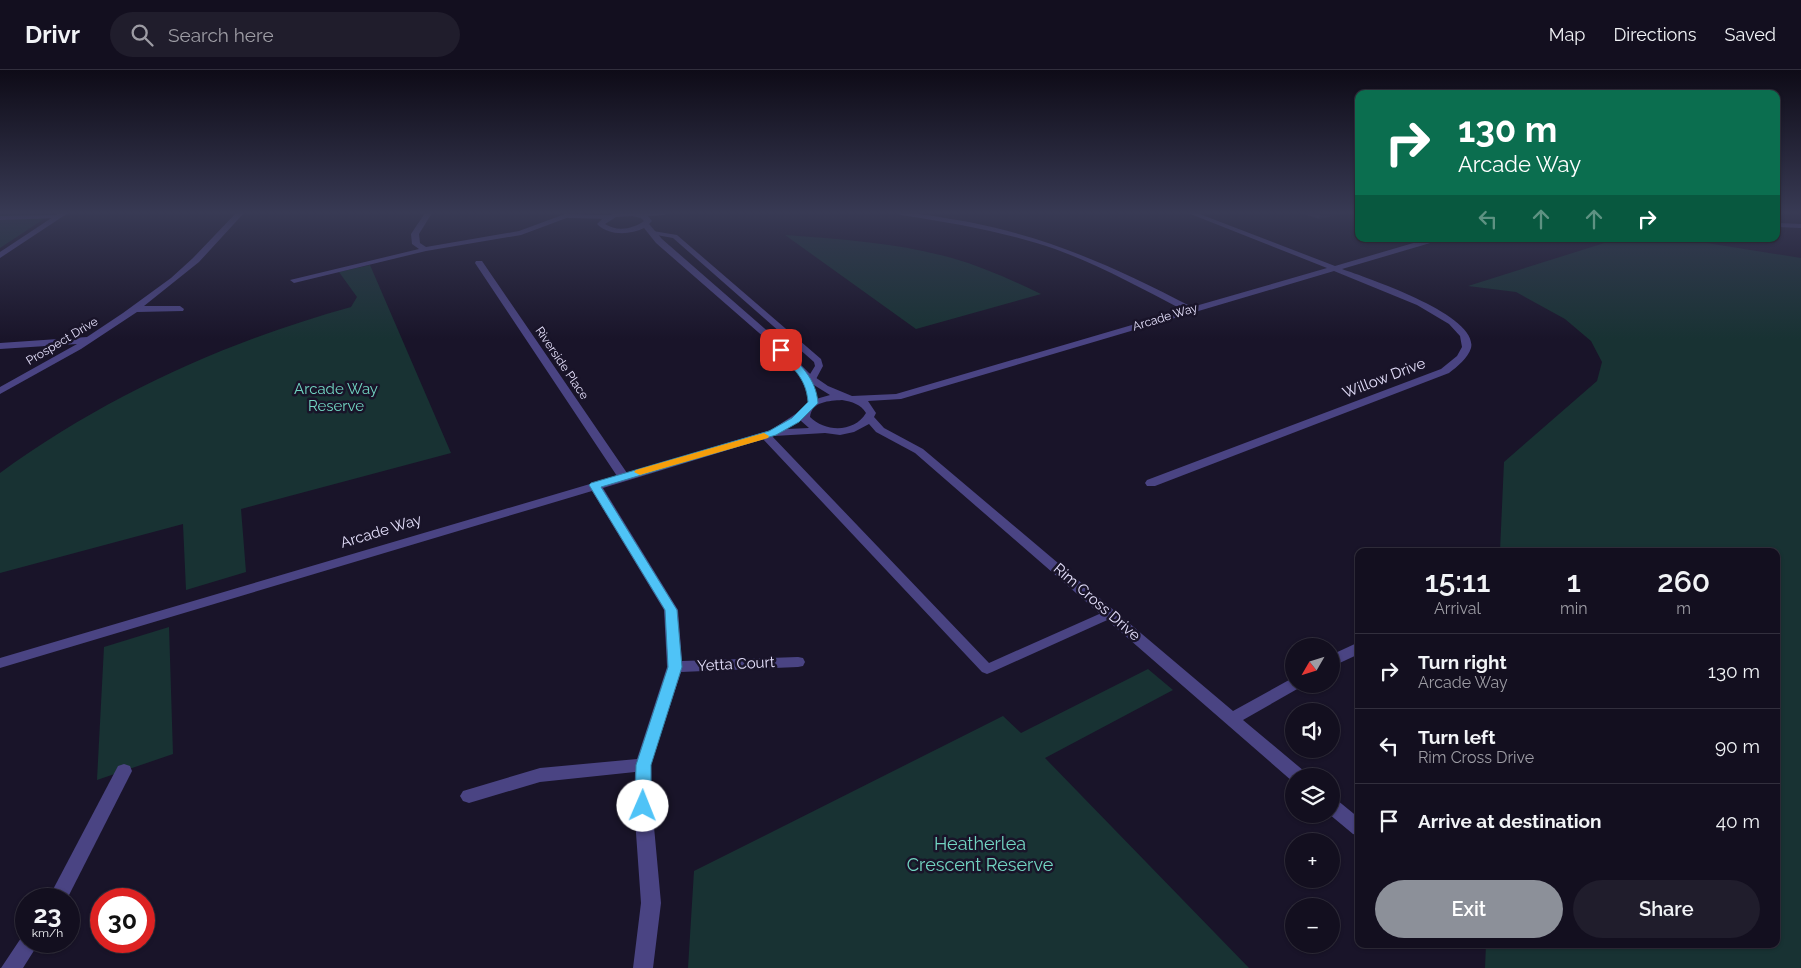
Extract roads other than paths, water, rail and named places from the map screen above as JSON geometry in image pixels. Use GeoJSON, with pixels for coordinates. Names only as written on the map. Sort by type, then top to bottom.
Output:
{"type":"FeatureCollection","features":[{"type":"Feature","properties":{"kind":"street","name":"Prospect Drive"},"geometry":{"type":"LineString","coordinates":[[0,391],[58,360],[136,310],[200,255]]}},
{"type":"Feature","properties":{"kind":"street"},"geometry":{"type":"LineString","coordinates":[[294,280],[408,255]]}},
{"type":"Feature","properties":{"kind":"street"},"geometry":{"type":"LineString","coordinates":[[675,255],[769,337],[809,377],[824,388],[847,398]]}},
{"type":"Feature","properties":{"kind":"street"},"geometry":{"type":"LineString","coordinates":[[1075,255],[1190,310]]}},
{"type":"Feature","properties":{"kind":"street"},"geometry":{"type":"LineString","coordinates":[[1300,255],[1333,268]]}},
{"type":"Feature","properties":{"kind":"street","name":"Arcade Way"},"geometry":{"type":"LineString","coordinates":[[769,434],[804,413],[813,403],[832,398],[897,397],[1379,255]]}},
{"type":"Feature","properties":{"kind":"street","name":"Riverside Place"},"geometry":{"type":"LineString","coordinates":[[479,262],[624,477]]}},
{"type":"Feature","properties":{"kind":"street","name":"Willow Drive"},"geometry":{"type":"LineString","coordinates":[[1151,483],[1445,370],[1459,360],[1466,351],[1466,342],[1461,329],[1439,314],[1333,268]]}},
{"type":"Feature","properties":{"kind":"street"},"geometry":{"type":"LineString","coordinates":[[136,310],[180,309]]}},
{"type":"Feature","properties":{"kind":"street"},"geometry":{"type":"LineString","coordinates":[[0,346],[89,340]]}},
{"type":"Feature","properties":{"kind":"street"},"geometry":{"type":"LineString","coordinates":[[809,377],[813,403]]}},
{"type":"Feature","properties":{"kind":"street","name":"Arcade Way"},"geometry":{"type":"LineString","coordinates":[[0,663],[132,625],[407,540],[769,434],[823,430],[842,431],[859,426],[897,397]]}},
{"type":"Feature","properties":{"kind":"street","name":"Rim Cross Drive"},"geometry":{"type":"LineString","coordinates":[[847,398],[866,404],[876,427],[890,437],[919,451],[1289,768]]}},
{"type":"Feature","properties":{"kind":"street"},"geometry":{"type":"LineString","coordinates":[[804,413],[804,418],[808,423],[823,430]]}},
{"type":"Feature","properties":{"kind":"street","name":"Rim Cross Drive"},"geometry":{"type":"LineString","coordinates":[[842,431],[890,437]]}},
{"type":"Feature","properties":{"kind":"street"},"geometry":{"type":"LineString","coordinates":[[595,485],[671,610],[675,667],[643,765],[643,806],[651,903],[643,968]]}},
{"type":"Feature","properties":{"kind":"street"},"geometry":{"type":"LineString","coordinates":[[1340,657],[1355,649]]}},
{"type":"Feature","properties":{"kind":"street","name":"Yetta Court"},"geometry":{"type":"LineString","coordinates":[[675,667],[798,662]]}},
{"type":"Feature","properties":{"kind":"street"},"geometry":{"type":"LineString","coordinates":[[1232,719],[1285,689]]}},
{"type":"Feature","properties":{"kind":"street"},"geometry":{"type":"LineString","coordinates":[[468,796],[540,775],[643,765]]}},
{"type":"Feature","properties":{"kind":"street"},"geometry":{"type":"LineString","coordinates":[[63,888],[124,771]]}},
{"type":"Feature","properties":{"kind":"street"},"geometry":{"type":"LineString","coordinates":[[1340,813],[1355,826]]}},
{"type":"Feature","properties":{"kind":"street"},"geometry":{"type":"LineString","coordinates":[[11,968],[22,953]]}},
{"type":"Feature","properties":{"kind":"lane"},"geometry":{"type":"LineString","coordinates":[[697,255],[818,361],[819,366],[809,377]]}},
{"type":"Feature","properties":{"kind":"lane"},"geometry":{"type":"LineString","coordinates":[[769,434],[987,669],[1110,614]]}},
{"type":"Feature","properties":{"kind":"park label","name":"Arcade Way Reserve"},"geometry":{"type":"Point","coordinates":[336,398]}},
{"type":"Feature","properties":{"kind":"park label","name":"Heatherlea Crescent Reserve"},"geometry":{"type":"Point","coordinates":[980,854]}}]}
